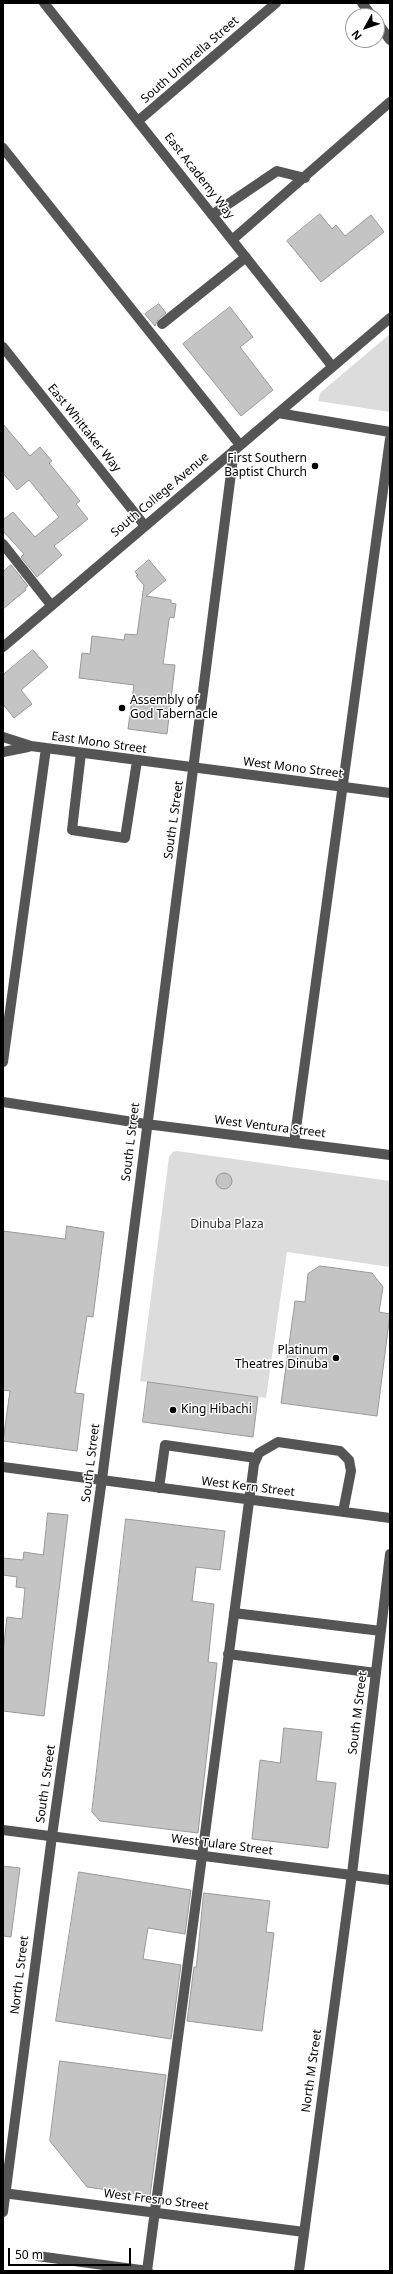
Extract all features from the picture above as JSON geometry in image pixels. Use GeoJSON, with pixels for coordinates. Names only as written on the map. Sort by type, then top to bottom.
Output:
{"type":"FeatureCollection","features":[{"type":"Feature","properties":{"kind":"street","name":"East Academy Way"},"geometry":{"type":"LineString","coordinates":[[44,3],[332,366]]}},
{"type":"Feature","properties":{"kind":"street","name":"South Umbrella Street"},"geometry":{"type":"LineString","coordinates":[[138,121],[276,3]]}},
{"type":"Feature","properties":{"kind":"street"},"geometry":{"type":"LineString","coordinates":[[232,240],[305,178],[350,135],[390,102]]}},
{"type":"Feature","properties":{"kind":"street"},"geometry":{"type":"LineString","coordinates":[[3,148],[237,447]]}},
{"type":"Feature","properties":{"kind":"street"},"geometry":{"type":"LineString","coordinates":[[212,216],[277,171],[305,178]]}},
{"type":"Feature","properties":{"kind":"street"},"geometry":{"type":"LineString","coordinates":[[162,324],[246,257]]}},
{"type":"Feature","properties":{"kind":"street","name":"South College Avenue"},"geometry":{"type":"LineString","coordinates":[[3,647],[390,318]]}},
{"type":"Feature","properties":{"kind":"street","name":"East Whittaker Way"},"geometry":{"type":"LineString","coordinates":[[3,347],[145,526]]}},
{"type":"Feature","properties":{"kind":"street"},"geometry":{"type":"LineString","coordinates":[[278,413],[390,432]]}},
{"type":"Feature","properties":{"kind":"street"},"geometry":{"type":"LineString","coordinates":[[294,1143],[390,439]]}},
{"type":"Feature","properties":{"kind":"street","name":"South L Street"},"geometry":{"type":"LineString","coordinates":[[52,1836],[102,1479],[146,1124],[237,447]]}},
{"type":"Feature","properties":{"kind":"street"},"geometry":{"type":"LineString","coordinates":[[3,544],[52,605]]}},
{"type":"Feature","properties":{"kind":"street","name":"East Mono Street"},"geometry":{"type":"LineString","coordinates":[[3,737],[31,746],[194,769]]}},
{"type":"Feature","properties":{"kind":"street"},"geometry":{"type":"LineString","coordinates":[[3,752],[31,746]]}},
{"type":"Feature","properties":{"kind":"street"},"geometry":{"type":"LineString","coordinates":[[3,1062],[46,748]]}},
{"type":"Feature","properties":{"kind":"street"},"geometry":{"type":"LineString","coordinates":[[81,752],[72,830],[125,838],[137,761]]}},
{"type":"Feature","properties":{"kind":"street","name":"West Mono Street"},"geometry":{"type":"LineString","coordinates":[[194,769],[390,793]]}},
{"type":"Feature","properties":{"kind":"street","name":"West Ventura Street"},"geometry":{"type":"LineString","coordinates":[[3,1102],[146,1124],[390,1155]]}},
{"type":"Feature","properties":{"kind":"street"},"geometry":{"type":"LineString","coordinates":[[38,2256],[147,2271],[201,1855],[256,1458],[267,1446],[278,1442],[340,1451],[349,1460],[351,1471],[343,1512]]}},
{"type":"Feature","properties":{"kind":"street"},"geometry":{"type":"LineString","coordinates":[[159,1488],[165,1445],[256,1458]]}},
{"type":"Feature","properties":{"kind":"street","name":"West Kern Street"},"geometry":{"type":"LineString","coordinates":[[3,1467],[390,1518]]}},
{"type":"Feature","properties":{"kind":"street","name":"South M Street"},"geometry":{"type":"LineString","coordinates":[[352,1874],[390,1554]]}},
{"type":"Feature","properties":{"kind":"street"},"geometry":{"type":"LineString","coordinates":[[234,1614],[381,1631]]}},
{"type":"Feature","properties":{"kind":"street"},"geometry":{"type":"LineString","coordinates":[[228,1654],[376,1674]]}},
{"type":"Feature","properties":{"kind":"street","name":"West Tulare Street"},"geometry":{"type":"LineString","coordinates":[[3,1830],[390,1880]]}},
{"type":"Feature","properties":{"kind":"street","name":"North L Street"},"geometry":{"type":"LineString","coordinates":[[3,2212],[4,2193],[52,1836]]}},
{"type":"Feature","properties":{"kind":"street","name":"North M Street"},"geometry":{"type":"LineString","coordinates":[[298,2271],[352,1874]]}},
{"type":"Feature","properties":{"kind":"street","name":"West Fresno Street"},"geometry":{"type":"LineString","coordinates":[[4,2193],[304,2232]]}},
{"type":"Feature","properties":{"kind":"green space"},"geometry":{"type":"Polygon","coordinates":[[[390,334],[390,412],[318,401],[320,393],[390,334]]]}},
{"type":"Feature","properties":{"kind":"green space","name":"Dinuba Plaza"},"geometry":{"type":"Polygon","coordinates":[[[177,1151],[390,1181],[390,1267],[287,1252],[266,1398],[140,1381],[169,1157],[173,1152],[177,1151]]]}},
{"type":"Feature","properties":{"kind":"building"},"geometry":{"type":"Polygon","coordinates":[[[320,214],[332,229],[336,225],[345,236],[371,215],[384,232],[321,282],[287,241],[320,214]]]}},
{"type":"Feature","properties":{"kind":"building"},"geometry":{"type":"Polygon","coordinates":[[[159,304],[166,313],[158,319],[155,326],[145,314],[159,304]]]}},
{"type":"Feature","properties":{"kind":"building"},"geometry":{"type":"Polygon","coordinates":[[[230,307],[253,337],[240,347],[273,390],[241,416],[183,344],[230,307]]]}},
{"type":"Feature","properties":{"kind":"building"},"geometry":{"type":"Polygon","coordinates":[[[3,424],[30,456],[40,447],[52,461],[49,463],[80,501],[76,504],[88,519],[54,546],[62,555],[37,577],[21,557],[24,554],[3,531],[3,520],[13,512],[35,537],[59,517],[29,480],[17,490],[3,473],[3,424]]]}},
{"type":"Feature","properties":{"kind":"building"},"geometry":{"type":"Polygon","coordinates":[[[149,560],[166,580],[146,596],[171,600],[171,603],[176,604],[174,618],[170,617],[169,620],[163,664],[175,665],[167,734],[128,729],[134,685],[79,678],[82,653],[90,654],[92,636],[124,640],[125,634],[137,635],[144,585],[136,576],[138,575],[135,572],[149,560]]]}},
{"type":"Feature","properties":{"kind":"building"},"geometry":{"type":"Polygon","coordinates":[[[11,565],[28,586],[25,588],[26,590],[3,609],[3,572],[11,565]]]}},
{"type":"Feature","properties":{"kind":"building"},"geometry":{"type":"Polygon","coordinates":[[[33,650],[48,667],[21,690],[32,704],[14,718],[3,704],[3,675],[33,650]]]}},
{"type":"Feature","properties":{"kind":"building"},"geometry":{"type":"Polygon","coordinates":[[[224,1173],[230,1175],[232,1181],[230,1187],[224,1189],[218,1187],[216,1181],[218,1175],[224,1173]]]}},
{"type":"Feature","properties":{"kind":"building"},"geometry":{"type":"Polygon","coordinates":[[[67,1226],[104,1232],[93,1317],[87,1316],[75,1393],[84,1394],[77,1451],[3,1441],[10,1391],[3,1390],[3,1231],[65,1239],[67,1226]]]}},
{"type":"Feature","properties":{"kind":"building","name":"Platinum Theatres Dinuba"},"geometry":{"type":"Polygon","coordinates":[[[320,1266],[372,1273],[383,1287],[379,1312],[390,1314],[377,1416],[281,1403],[295,1301],[305,1302],[308,1274],[320,1266]]]}},
{"type":"Feature","properties":{"kind":"building"},"geometry":{"type":"Polygon","coordinates":[[[148,1382],[258,1397],[253,1437],[143,1422],[148,1382]]]}},
{"type":"Feature","properties":{"kind":"building"},"geometry":{"type":"Polygon","coordinates":[[[48,1513],[68,1515],[44,1716],[3,1711],[3,1653],[7,1617],[22,1619],[25,1588],[16,1587],[17,1577],[3,1575],[3,1558],[23,1560],[24,1552],[43,1555],[48,1513]]]}},
{"type":"Feature","properties":{"kind":"building"},"geometry":{"type":"Polygon","coordinates":[[[126,1519],[225,1531],[220,1570],[196,1567],[192,1601],[214,1604],[208,1662],[217,1663],[198,1833],[100,1821],[92,1812],[126,1519]]]}},
{"type":"Feature","properties":{"kind":"building"},"geometry":{"type":"Polygon","coordinates":[[[284,1728],[322,1732],[316,1781],[336,1783],[328,1848],[252,1839],[260,1760],[280,1763],[284,1728]]]}},
{"type":"Feature","properties":{"kind":"building"},"geometry":{"type":"Polygon","coordinates":[[[3,1866],[20,1868],[11,1937],[3,1936],[3,1866]]]}},
{"type":"Feature","properties":{"kind":"building"},"geometry":{"type":"Polygon","coordinates":[[[79,1872],[191,1890],[185,1934],[148,1928],[143,1959],[181,1965],[171,2039],[56,2021],[79,1872]]]}},
{"type":"Feature","properties":{"kind":"building"},"geometry":{"type":"Polygon","coordinates":[[[204,1893],[270,1901],[266,1932],[274,1933],[262,2031],[187,2021],[194,1967],[196,1967],[204,1893]]]}},
{"type":"Feature","properties":{"kind":"building"},"geometry":{"type":"Polygon","coordinates":[[[60,2061],[166,2075],[150,2196],[87,2187],[50,2141],[60,2061]]]}},
{"type":"Feature","properties":{"kind":"place","name":"First Southern Baptist Church"},"geometry":{"type":"Point","coordinates":[315,466]}},
{"type":"Feature","properties":{"kind":"place","name":"Assembly of God Tabernacle"},"geometry":{"type":"Point","coordinates":[122,708]}},
{"type":"Feature","properties":{"kind":"place","name":"Platinum Theatres Dinuba"},"geometry":{"type":"Point","coordinates":[336,1358]}},
{"type":"Feature","properties":{"kind":"place","name":"King Hibachi"},"geometry":{"type":"Point","coordinates":[173,1410]}}]}
